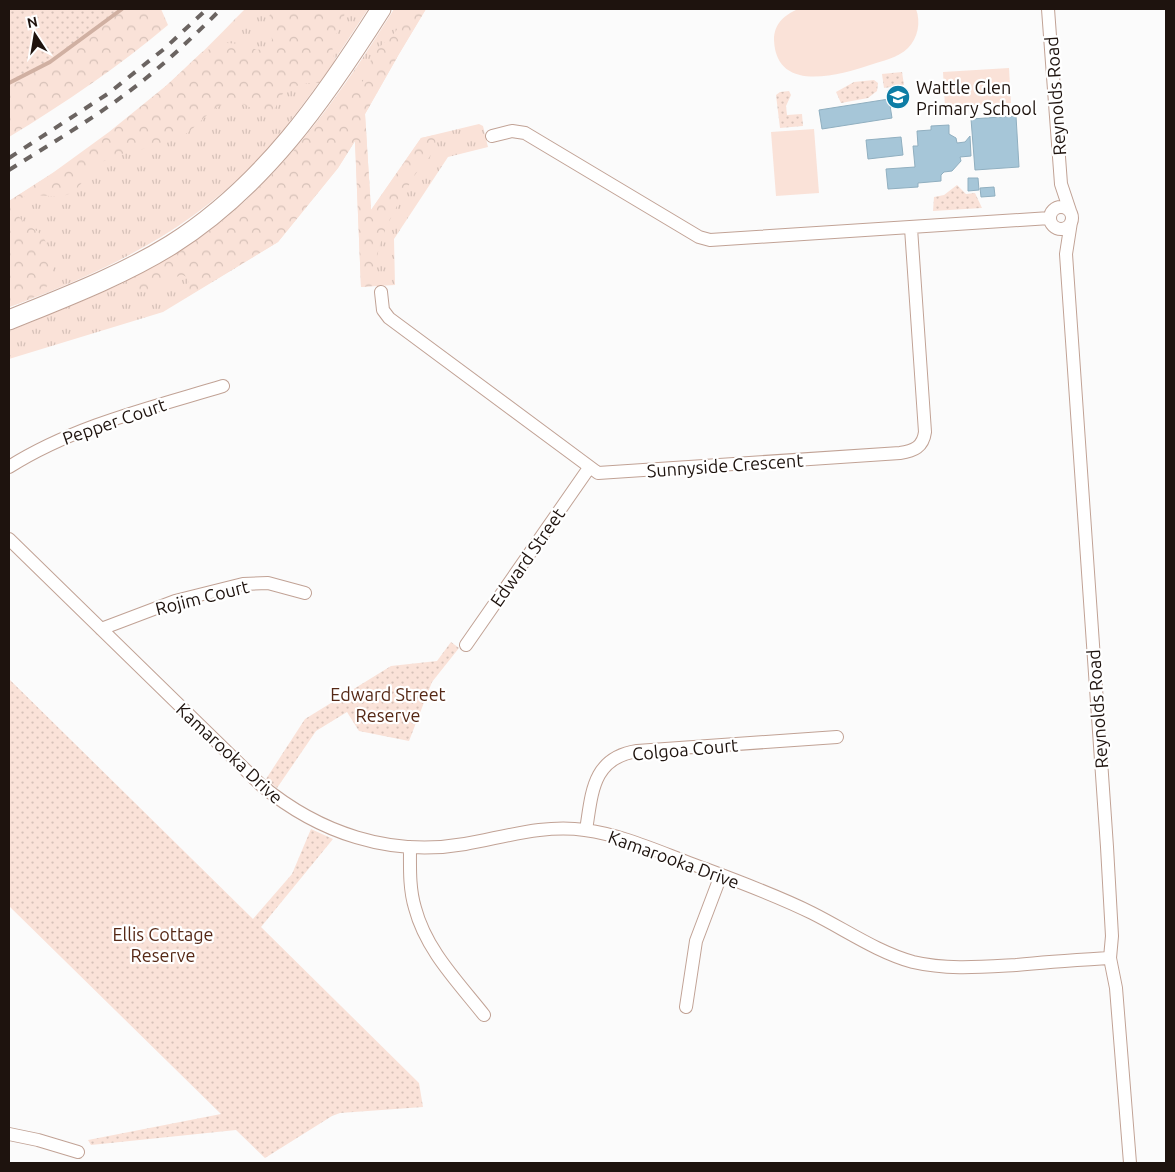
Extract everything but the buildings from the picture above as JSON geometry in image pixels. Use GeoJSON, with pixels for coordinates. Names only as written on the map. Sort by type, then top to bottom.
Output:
{"type":"FeatureCollection","features":[{"type":"Feature","properties":{"kind":"main road"},"geometry":{"type":"LineString","coordinates":[[9,320],[127,269],[169,246],[215,214],[254,178],[296,132],[342,70],[381,9]]}},
{"type":"Feature","properties":{"kind":"street","name":"Reynolds Road"},"geometry":{"type":"LineString","coordinates":[[1048,9],[1061,184]]}},
{"type":"Feature","properties":{"kind":"street"},"geometry":{"type":"LineString","coordinates":[[492,136],[512,131],[525,134],[706,240],[719,241],[1053,218]]}},
{"type":"Feature","properties":{"kind":"street"},"geometry":{"type":"LineString","coordinates":[[1061,184],[1071,216],[1066,254]]}},
{"type":"Feature","properties":{"kind":"street"},"geometry":{"type":"LineString","coordinates":[[1061,184],[1053,218],[1066,254]]}},
{"type":"Feature","properties":{"kind":"street"},"geometry":{"type":"LineString","coordinates":[[1060,207],[1068,208],[1071,216],[1069,225],[1062,228],[1053,218],[1060,207]]}},
{"type":"Feature","properties":{"kind":"street","name":"Sunnyside Crescent"},"geometry":{"type":"LineString","coordinates":[[381,292],[383,310],[392,321],[598,473],[900,453],[920,446],[924,438],[925,426],[911,228]]}},
{"type":"Feature","properties":{"kind":"street","name":"Reynolds Road"},"geometry":{"type":"LineString","coordinates":[[1066,254],[1107,847],[1112,936],[1110,958],[1116,988],[1130,1163]]}},
{"type":"Feature","properties":{"kind":"street","name":"Pepper Court"},"geometry":{"type":"LineString","coordinates":[[9,467],[44,447],[91,427],[223,386]]}},
{"type":"Feature","properties":{"kind":"street","name":"Edward Street"},"geometry":{"type":"LineString","coordinates":[[466,645],[589,468]]}},
{"type":"Feature","properties":{"kind":"street","name":"Kamarooka Drive"},"geometry":{"type":"LineString","coordinates":[[9,539],[242,767],[277,798],[311,820],[340,832],[368,841],[410,847],[439,847],[540,829],[586,830],[630,840],[721,875],[806,910],[883,951],[924,964],[967,968],[1110,958]]}},
{"type":"Feature","properties":{"kind":"street","name":"Rojim Court"},"geometry":{"type":"LineString","coordinates":[[102,629],[175,601],[243,584],[268,583],[305,593]]}},
{"type":"Feature","properties":{"kind":"street","name":"Colgoa Court"},"geometry":{"type":"LineString","coordinates":[[586,830],[591,796],[597,778],[607,764],[623,754],[637,751],[837,737]]}},
{"type":"Feature","properties":{"kind":"street"},"geometry":{"type":"LineString","coordinates":[[410,847],[412,898],[421,927],[430,945],[484,1015]]}},
{"type":"Feature","properties":{"kind":"street"},"geometry":{"type":"LineString","coordinates":[[686,1007],[696,941],[721,875]]}},
{"type":"Feature","properties":{"kind":"street"},"geometry":{"type":"LineString","coordinates":[[9,1134],[38,1140],[78,1152]]}},
{"type":"Feature","properties":{"kind":"green space"},"geometry":{"type":"Polygon","coordinates":[[[9,9],[161,9],[168,25],[91,84],[9,137],[9,9]]]}},
{"type":"Feature","properties":{"kind":"green space"},"geometry":{"type":"Polygon","coordinates":[[[9,9],[122,9],[50,62],[9,83],[9,9]]]}},
{"type":"Feature","properties":{"kind":"green space"},"geometry":{"type":"Polygon","coordinates":[[[245,9],[368,9],[300,109],[253,164],[227,189],[200,211],[140,249],[75,281],[9,307],[9,201],[90,147],[129,117],[186,68],[245,9]]]}},
{"type":"Feature","properties":{"kind":"green space"},"geometry":{"type":"Polygon","coordinates":[[[272,9],[345,9],[342,23],[334,40],[333,52],[335,60],[319,83],[309,83],[293,87],[281,96],[271,111],[261,111],[234,103],[221,105],[194,128],[172,141],[110,158],[100,163],[68,195],[36,195],[22,198],[16,204],[17,213],[45,241],[51,255],[52,271],[48,285],[43,291],[31,299],[9,307],[9,201],[54,172],[109,132],[167,85],[202,52],[227,43],[242,44],[257,50],[267,48],[272,40],[269,17],[272,9]]]}},
{"type":"Feature","properties":{"kind":"green space"},"geometry":{"type":"Polygon","coordinates":[[[394,9],[426,9],[365,114],[371,210],[421,138],[479,124],[483,126],[488,147],[448,157],[394,239],[395,285],[361,287],[355,141],[338,168],[278,242],[163,312],[9,359],[9,331],[98,294],[163,262],[217,225],[247,199],[302,141],[327,109],[394,9]]]}},
{"type":"Feature","properties":{"kind":"green space"},"geometry":{"type":"Polygon","coordinates":[[[411,9],[426,9],[365,114],[371,210],[421,138],[435,135],[436,141],[432,153],[413,178],[385,230],[378,253],[373,286],[361,287],[355,141],[338,168],[278,242],[185,298],[189,280],[181,275],[143,292],[131,287],[126,280],[170,258],[208,232],[230,215],[272,175],[309,132],[344,86],[352,88],[357,87],[361,83],[376,51],[396,31],[403,16],[411,9]]]}},
{"type":"Feature","properties":{"kind":"green space"},"geometry":{"type":"Polygon","coordinates":[[[798,9],[916,9],[918,14],[918,30],[908,48],[895,57],[826,76],[797,74],[785,68],[777,57],[774,34],[781,21],[788,14],[798,9]]]}},
{"type":"Feature","properties":{"kind":"green space"},"geometry":{"type":"Polygon","coordinates":[[[1009,68],[1011,103],[945,107],[943,72],[1009,68]]]}},
{"type":"Feature","properties":{"kind":"green space"},"geometry":{"type":"Polygon","coordinates":[[[902,72],[904,85],[884,88],[882,74],[902,72]]]}},
{"type":"Feature","properties":{"kind":"green space"},"geometry":{"type":"Polygon","coordinates":[[[874,80],[878,83],[877,91],[868,98],[841,103],[836,92],[854,82],[874,80]]]}},
{"type":"Feature","properties":{"kind":"green space"},"geometry":{"type":"Polygon","coordinates":[[[789,91],[791,95],[786,106],[787,115],[802,114],[803,126],[780,128],[776,95],[780,92],[789,91]]]}},
{"type":"Feature","properties":{"kind":"green space"},"geometry":{"type":"Polygon","coordinates":[[[814,129],[819,193],[776,196],[771,132],[814,129]]]}},
{"type":"Feature","properties":{"kind":"green space"},"geometry":{"type":"Polygon","coordinates":[[[957,185],[966,194],[975,193],[982,208],[933,211],[934,197],[944,195],[957,185]]]}},
{"type":"Feature","properties":{"kind":"green space","name":"Edward Street Reserve"},"geometry":{"type":"Polygon","coordinates":[[[451,642],[459,648],[432,682],[409,741],[359,731],[347,712],[316,731],[277,788],[266,779],[305,719],[391,666],[437,661],[451,642]]]}},
{"type":"Feature","properties":{"kind":"green space","name":"Ellis Cottage Reserve"},"geometry":{"type":"Polygon","coordinates":[[[9,679],[253,919],[292,874],[311,829],[333,839],[261,927],[419,1083],[423,1107],[340,1113],[332,1116],[265,1158],[236,1130],[91,1145],[88,1140],[221,1114],[9,906],[9,679]]]}},
{"type":"Feature","properties":{"kind":"waterway"},"geometry":{"type":"LineString","coordinates":[[9,83],[50,62],[122,9]]}},
{"type":"Feature","properties":{"kind":"railway"},"geometry":{"type":"LineString","coordinates":[[9,158],[109,93],[164,49],[207,9]]}},
{"type":"Feature","properties":{"kind":"railway"},"geometry":{"type":"LineString","coordinates":[[9,170],[129,91],[175,54],[221,9]]}},
{"type":"Feature","properties":{"kind":"place","name":"Wattle Glen Primary School"},"geometry":{"type":"Point","coordinates":[898,97]}}]}
